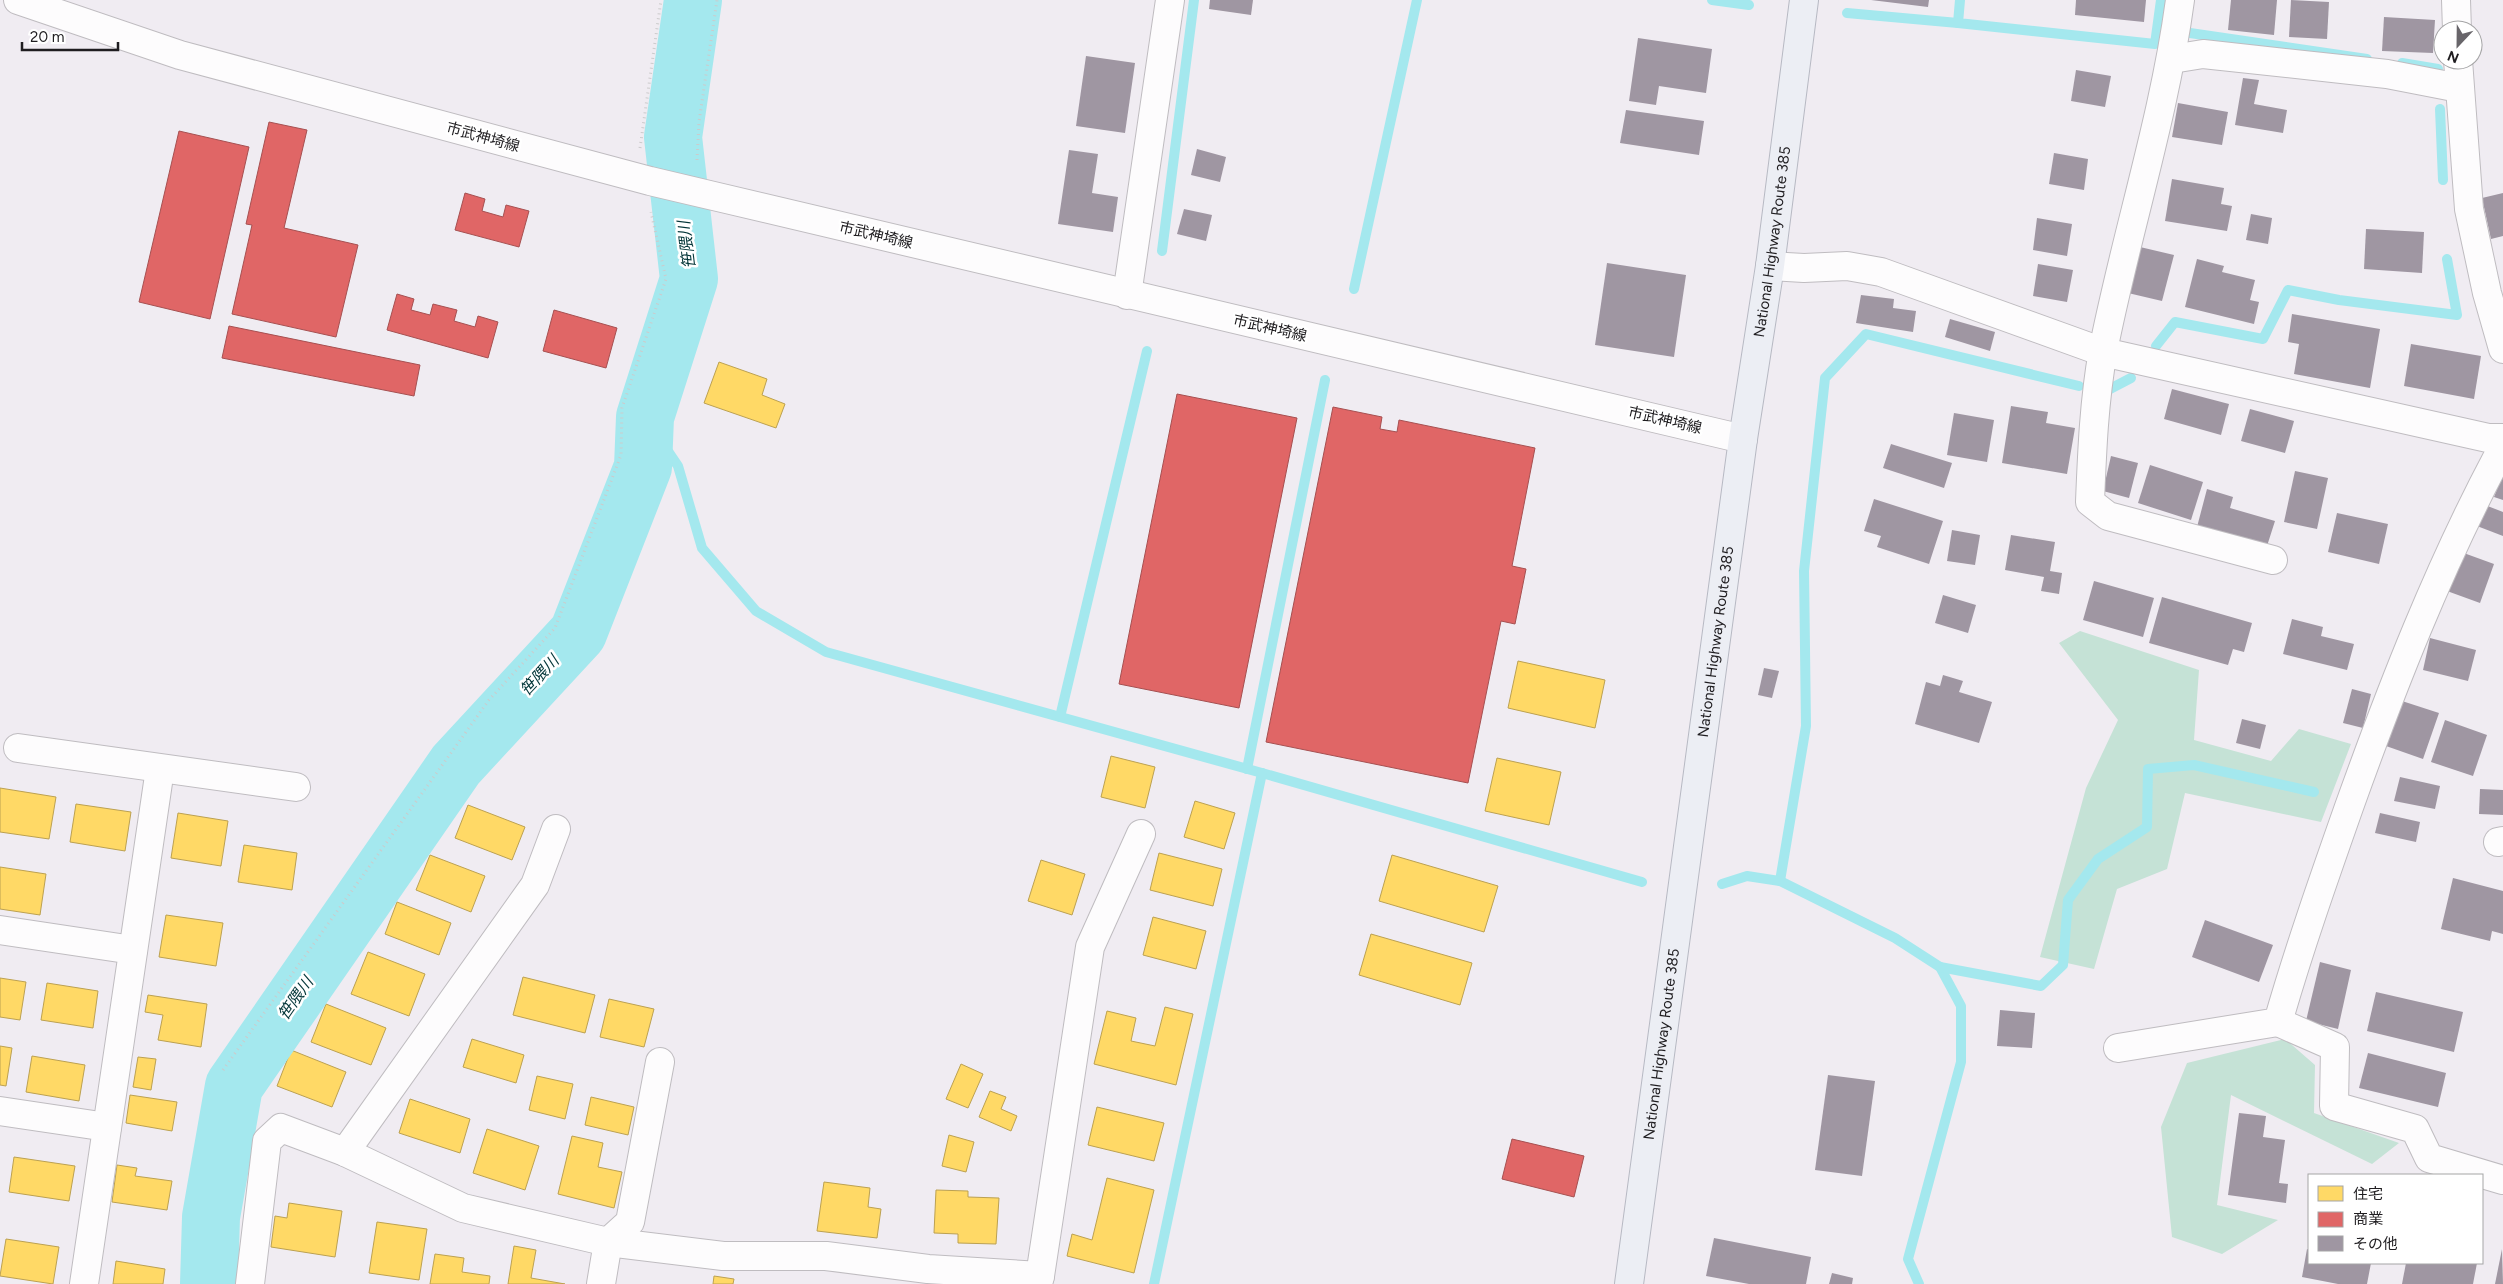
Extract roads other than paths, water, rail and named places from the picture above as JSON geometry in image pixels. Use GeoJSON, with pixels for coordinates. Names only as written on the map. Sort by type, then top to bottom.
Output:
{"type":"FeatureCollection","features":[{"type":"Feature","properties":{"kind":"highway","name":"National Highway Route 385"},"geometry":{"type":"LineString","coordinates":[[1629,1284],[1743,439],[1770,266],[1804,0]]}},
{"type":"Feature","properties":{"kind":"street","name":"市武神埼線"},"geometry":{"type":"LineString","coordinates":[[18,0],[180,56],[650,181],[1743,439]]}},
{"type":"Feature","properties":{"kind":"street"},"geometry":{"type":"LineString","coordinates":[[1127,295],[1170,0]]}},
{"type":"Feature","properties":{"kind":"street"},"geometry":{"type":"LineString","coordinates":[[2180,0],[2172,59],[2103,352],[2092,442],[2090,502],[2108,516],[2273,560]]}},
{"type":"Feature","properties":{"kind":"street"},"geometry":{"type":"LineString","coordinates":[[2456,0],[2457,20]]}},
{"type":"Feature","properties":{"kind":"street"},"geometry":{"type":"LineString","coordinates":[[2172,59],[2203,54],[2387,74],[2459,88]]}},
{"type":"Feature","properties":{"kind":"street"},"geometry":{"type":"LineString","coordinates":[[2458,70],[2468,209],[2487,293],[2503,349]]}},
{"type":"Feature","properties":{"kind":"street"},"geometry":{"type":"LineString","coordinates":[[1770,266],[1804,268],[1847,266],[1881,272],[2103,352],[2488,438],[2503,438]]}},
{"type":"Feature","properties":{"kind":"street"},"geometry":{"type":"LineString","coordinates":[[2278,1022],[2299,948],[2426,603],[2463,523],[2498,456],[2503,453]]}},
{"type":"Feature","properties":{"kind":"street"},"geometry":{"type":"LineString","coordinates":[[18,748],[296,787]]}},
{"type":"Feature","properties":{"kind":"street"},"geometry":{"type":"LineString","coordinates":[[84,1284],[160,768]]}},
{"type":"Feature","properties":{"kind":"street"},"geometry":{"type":"LineString","coordinates":[[345,1152],[535,884],[556,829]]}},
{"type":"Feature","properties":{"kind":"street"},"geometry":{"type":"LineString","coordinates":[[250,1284],[267,1141],[281,1128],[345,1152],[463,1208],[608,1242],[723,1256],[826,1256],[1039,1280],[1090,947],[1140,834]]}},
{"type":"Feature","properties":{"kind":"street"},"geometry":{"type":"LineString","coordinates":[[0,930],[133,950]]}},
{"type":"Feature","properties":{"kind":"street"},"geometry":{"type":"LineString","coordinates":[[2118,1048],[2278,1022],[2335,1047],[2334,1106],[2415,1129],[2429,1158],[2483,1174]]}},
{"type":"Feature","properties":{"kind":"street"},"geometry":{"type":"LineString","coordinates":[[601,1284],[608,1242],[630,1222],[660,1062]]}},
{"type":"Feature","properties":{"kind":"street"},"geometry":{"type":"LineString","coordinates":[[0,1111],[107,1127]]}},
{"type":"Feature","properties":{"kind":"street"},"geometry":{"type":"LineString","coordinates":[[2483,1174],[2503,1180]]}},
{"type":"Feature","properties":{"kind":"water"},"geometry":{"type":"Polygon","coordinates":[[[674,0],[708,0],[701,50],[667,46],[674,0]]]}},
{"type":"Feature","properties":{"kind":"waterway","name":"笹隈川"},"geometry":{"type":"LineString","coordinates":[[209,1284],[211,1217],[234,1086],[456,765],[578,633],[643,467],[645,417],[689,279],[673,137],[693,0]]}},
{"type":"Feature","properties":{"kind":"waterway"},"geometry":{"type":"LineString","coordinates":[[1162,251],[1194,0]]}},
{"type":"Feature","properties":{"kind":"waterway"},"geometry":{"type":"LineString","coordinates":[[1354,289],[1417,0]]}},
{"type":"Feature","properties":{"kind":"waterway"},"geometry":{"type":"LineString","coordinates":[[1712,0],[1749,5]]}},
{"type":"Feature","properties":{"kind":"waterway"},"geometry":{"type":"LineString","coordinates":[[1960,0],[1958,23],[2155,44],[2161,0]]}},
{"type":"Feature","properties":{"kind":"waterway"},"geometry":{"type":"LineString","coordinates":[[1847,13],[1958,23]]}},
{"type":"Feature","properties":{"kind":"waterway"},"geometry":{"type":"LineString","coordinates":[[2190,33],[2367,59]]}},
{"type":"Feature","properties":{"kind":"waterway"},"geometry":{"type":"LineString","coordinates":[[2402,63],[2433,68]]}},
{"type":"Feature","properties":{"kind":"waterway"},"geometry":{"type":"LineString","coordinates":[[2440,109],[2443,180]]}},
{"type":"Feature","properties":{"kind":"waterway"},"geometry":{"type":"LineString","coordinates":[[2156,346],[2175,322],[2263,339],[2288,290],[2339,300],[2457,315],[2447,259]]}},
{"type":"Feature","properties":{"kind":"waterway"},"geometry":{"type":"LineString","coordinates":[[1780,881],[1806,726],[1804,571],[1825,378],[1866,334],[2079,386]]}},
{"type":"Feature","properties":{"kind":"waterway"},"geometry":{"type":"LineString","coordinates":[[1060,717],[1147,351]]}},
{"type":"Feature","properties":{"kind":"waterway"},"geometry":{"type":"LineString","coordinates":[[2108,390],[2131,378]]}},
{"type":"Feature","properties":{"kind":"waterway"},"geometry":{"type":"LineString","coordinates":[[1247,769],[1325,380]]}},
{"type":"Feature","properties":{"kind":"waterway"},"geometry":{"type":"LineString","coordinates":[[645,417],[678,466],[702,548],[756,611],[826,652],[1262,773],[1642,882]]}},
{"type":"Feature","properties":{"kind":"waterway"},"geometry":{"type":"LineString","coordinates":[[1940,967],[2041,986],[2063,965],[2068,900],[2098,859],[2147,827],[2148,769],[2194,765],[2314,792]]}},
{"type":"Feature","properties":{"kind":"waterway"},"geometry":{"type":"LineString","coordinates":[[1154,1284],[1262,773]]}},
{"type":"Feature","properties":{"kind":"waterway"},"geometry":{"type":"LineString","coordinates":[[1722,884],[1747,876],[1780,881],[1895,938],[1940,967],[1961,1006],[1961,1062],[1908,1259],[1919,1284]]}}]}
